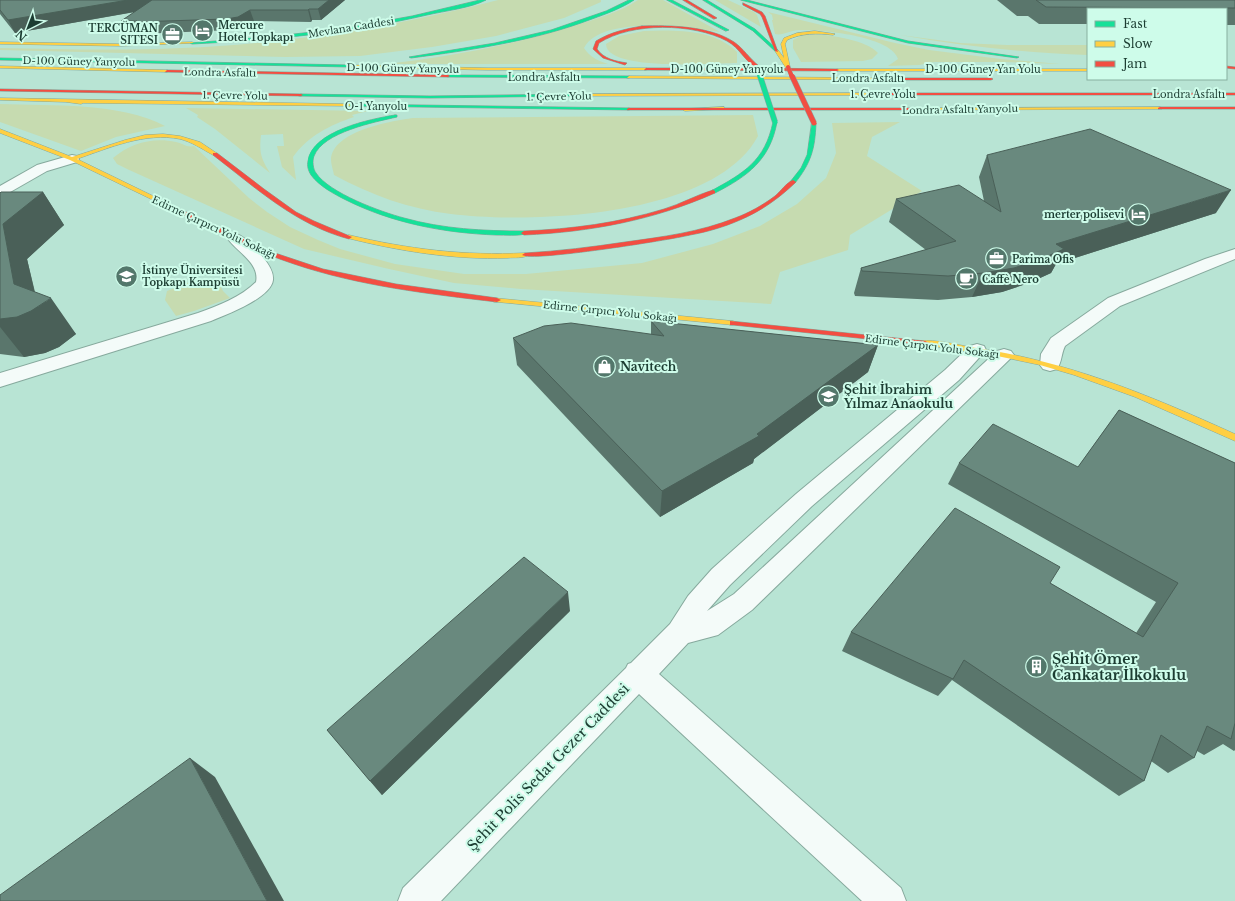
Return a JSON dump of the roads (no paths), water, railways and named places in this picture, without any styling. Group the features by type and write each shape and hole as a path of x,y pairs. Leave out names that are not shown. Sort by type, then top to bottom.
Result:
{"main road":[{"name":"Mevlana Caddesi","path":"0,43 97,46 212,44 370,26 484,0"},
{"path":"505,41 601,10 617,0"},
{"path":"150,62 352,62 424,55 544,33 603,14 632,0"},
{"path":"669,0 740,38"},
{"path":"563,109 424,113 383,118 354,126 326,140 316,149 310,159 310,169 318,181 334,191 357,203 387,215 426,224 476,232 507,233 563,231 634,219 678,206 707,195 729,184 761,160 776,132 775,122 754,55 740,38 720,22 685,0"},
{"path":"705,0 749,27 777,51"},
{"path":"72,159 138,138 154,135 180,135 193,139 204,145 285,208 308,222 352,238 398,248 452,255 537,256 687,235 720,225 762,206 778,196 799,176 812,151 815,133 814,123 788,67 777,51 761,13 735,0"},
{"path":"743,0 908,42 958,50 1029,58"},
{"path":"692,69 622,63 609,60 598,55 594,46 596,41 620,31 652,28 689,30 712,34 728,40 738,46 747,59 757,68"},
{"path":"788,67 783,44 785,39 791,36 812,32 845,36"},
{"name":"D-100 Güney Yanyolu","path":"0,60 380,68 807,69"},
{"path":"807,69 830,66 868,65 886,60"},
{"path":"1070,60 1087,62"},
{"name":"Londra Asfaltı","path":"0,67 413,76 1087,79"},
{"name":"D-100 Güney Yan Yolu","path":"807,69 1087,70"},
{"name":"1. Çevre Yolu","path":"0,90 263,96 451,98 643,94 1118,94"},
{"path":"685,110 740,107 1075,98 1118,94"},
{"name":"Londra Asfaltı","path":"1118,94 1235,94"},
{"path":"0,99 66,101 150,111"},
{"name":"O-1 Yanyolu","path":"66,101 685,110"},
{"name":"Londra Asfaltı Yanyolu","path":"685,110 1235,108"},
{"name":"Edirne Çırpıcı Yolu Sokağı","path":"0,131 30,145 52,151 72,159 236,239 287,260 354,279 401,288 456,295 877,338 977,350 1050,365 1102,380 1151,399 1235,438"},
{"path":"6,144 30,145"},
{"path":"237,159 256,185"}],"street":[{"path":"0,192 42,168 72,159"},
{"path":"0,380 131,341 228,308 247,297 262,286 266,281 261,264 236,239"},
{"path":"1050,365 1051,354 1058,342 1114,302 1211,262 1235,254"},
{"path":"680,633 697,604 721,577 804,500 952,375 977,350"},
{"path":"680,633 708,626 743,602 1004,355"},
{"name":"Şehit Polis Sedat Gezer Caddesi","path":"416,901 680,633"},
{"path":"638,674 888,901"}],"place":[{"name":"Mercure Hotel Topkapı","path":"202,31"},
{"name":"TERCÜMAN SITESI","path":"173,34"},
{"name":"merter polisevi","path":"1139,214"},
{"name":"Parima Ofis","path":"997,259"},
{"name":"İstinye Üniversitesi Topkapı Kampüsü","path":"126,276"},
{"name":"Caffè Nero","path":"966,279"},
{"name":"Navitech","path":"604,367"},
{"name":"Şehit İbrahim Yılmaz Anaokulu","path":"829,397"},
{"name":"Şehit Ömer Cankatar İlkokulu","path":"1036,667"}]}
